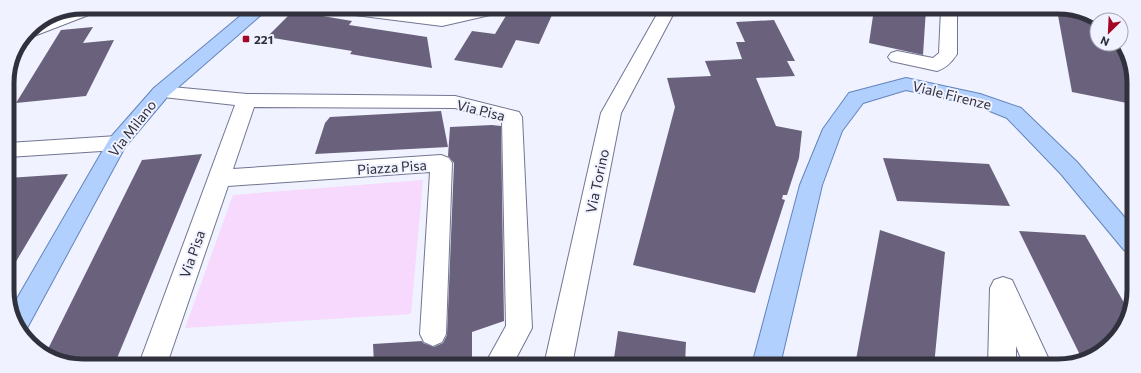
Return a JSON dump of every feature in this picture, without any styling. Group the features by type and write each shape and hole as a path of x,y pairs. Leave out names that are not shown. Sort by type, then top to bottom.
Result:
{"main road":[{"name":"Via Milano","path":"20,317 117,143 161,92 255,14"},
{"name":"Viale Firenze","path":"767,359 810,185 833,129 856,98 906,84 980,100 1014,113 1069,168 1127,237"}],"street":[{"path":"386,14 442,21 472,14"},
{"name":"Via Torino","path":"559,359 611,113 665,14"},
{"path":"897,57 937,65 948,54 949,14"},
{"path":"45,26 70,16"},
{"name":"Via Pisa","path":"161,92 247,100 455,102 512,116 519,328 502,359"},
{"name":"Via Pisa","path":"155,359 247,100"},
{"path":"14,150 117,143"},
{"name":"Piazza Pisa","path":"219,178 441,163 433,334"},
{"path":"1002,359 1003,288 1035,359"}],"shaded area":[{"path":"423,180 411,314 185,328 233,195"}],"building":[{"path":"290,14 311,14 352,21 349,25 427,37 432,68 350,54 352,51 267,37"},
{"path":"507,14 552,15 539,44 516,40 502,68 454,60 472,31 495,34"},
{"path":"873,14 926,14 923,55 869,43"},
{"path":"1058,14 1076,16 1089,22 1089,52 1120,52 1126,70 1127,103 1072,92"},
{"path":"774,20 795,61 787,61 795,76 756,78 776,126 802,131 799,158 787,195 783,195 782,199 785,200 755,293 633,265 675,107 667,78 711,76 705,61 742,59 736,42 745,42 736,22"},
{"path":"93,27 83,43 114,40 86,96 16,103 61,30"},
{"path":"441,111 448,147 315,154 325,123 330,117"},
{"path":"501,126 504,321 472,332 472,359 374,359 373,344 422,341 423,343 434,347 443,343 447,335 454,163 448,156 450,127"},
{"path":"202,154 117,359 83,359 65,357 48,350 48,350 142,160"},
{"path":"883,158 989,164 1010,206 897,201"},
{"path":"68,174 14,265 14,178"},
{"path":"880,230 945,252 935,359 856,359"},
{"path":"1019,231 1085,235 1125,305 1120,321 1107,339 1092,350 1080,355"},
{"path":"618,331 686,342 685,359 614,359"}],"place":[{"name":"221","path":"246,39"}]}
